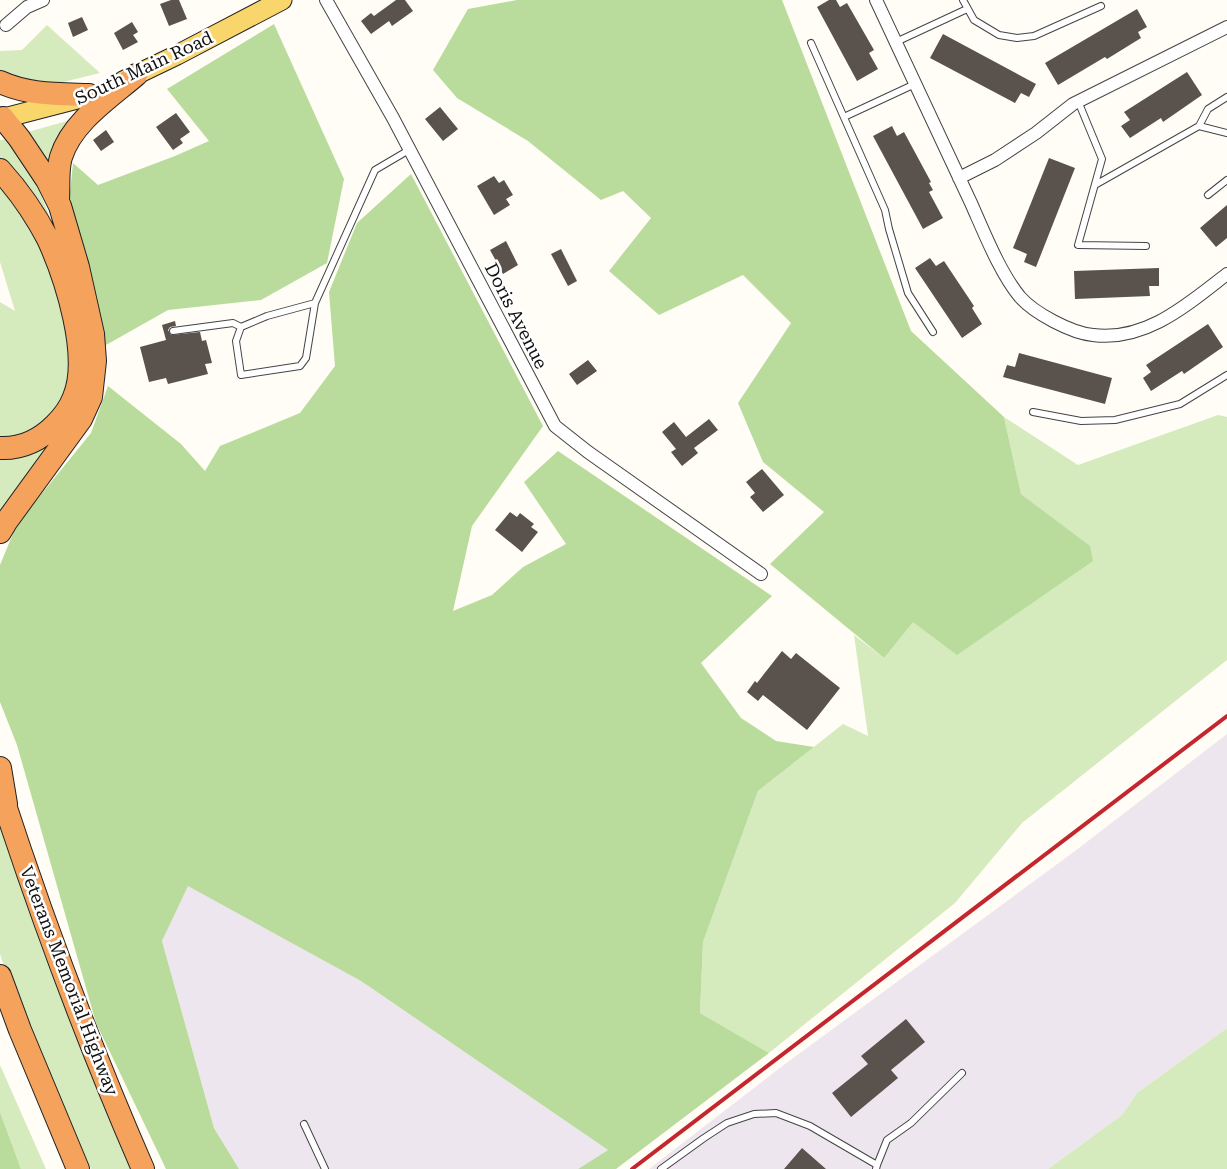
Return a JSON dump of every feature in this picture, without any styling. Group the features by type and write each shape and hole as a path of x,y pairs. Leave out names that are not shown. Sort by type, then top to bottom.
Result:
{"highway":[{"path":"58,202 58,174 66,144 84,121 136,75"},
{"path":"0,82 36,93 89,96"},
{"path":"0,532 81,419 91,397 95,362 93,334 78,267 58,202 47,180 19,138 2,119"},
{"path":"0,170 27,203 48,239 64,279 74,316 79,351 78,381 74,396 68,409 59,421 37,440 23,445 0,448"},
{"path":"0,768 7,812"},
{"name":"Veterans Memorial Highway","path":"0,790 38,904 71,993 104,1079 143,1169"},
{"path":"0,976 20,1030 78,1169"}],"main road":[{"name":"South Main Road","path":"2,119 89,96 177,55 282,0"}],"street":[{"path":"6,25 27,7 43,0"},
{"name":"Doris Avenue","path":"326,0 409,150 555,426 588,452 761,574"},
{"path":"876,0 958,178 1007,278 1021,298 1062,326 1092,336 1114,335 1143,329 1173,315 1227,274"},
{"path":"958,178 995,160 1078,101 1227,27"}],"lane":[{"path":"963,0 974,20 999,35 1017,38 1034,36 1101,6"},
{"path":"896,42 967,8"},
{"path":"811,44 885,210 888,229 908,293 933,332"},
{"path":"844,117 915,84"},
{"path":"1095,185 1199,126 1208,109 1227,97"},
{"path":"1078,101 1102,159 1078,245 1146,246"},
{"path":"1199,126 1227,133"},
{"path":"316,303 267,316 242,327 236,341 241,375 300,366 306,358 316,303 375,170 409,150"},
{"path":"1208,195 1227,180"},
{"path":"173,331 233,323 242,327"},
{"path":"1033,412 1081,421 1115,420 1180,404 1227,375"},
{"path":"661,1169 727,1123 754,1114 776,1113 810,1126 876,1167 887,1140 911,1123 962,1073"},
{"path":"304,1124 325,1169"}],"shaded area":[{"path":"1227,734 1227,1028 1137,1093 1122,1115 1048,1169 649,1169 781,1067 1075,851"},
{"path":"188,885 361,981 608,1150 578,1169 239,1169 214,1128 162,941"}],"green space":[{"path":"517,0 782,0 911,331 1004,417 1021,494 1090,546 1093,561 957,655 913,622 884,658 770,564 824,512 763,462 738,403 791,323 743,275 659,315 609,271 651,218 623,191 601,200 528,141 457,98 433,70 468,9"},
{"path":"274,24 344,179 327,263 261,300 168,310 106,345 68,212 73,163 98,185 209,141 167,89"},
{"path":"47,25 100,73 47,86 0,76 0,51 22,50"},
{"path":"74,119 49,165 21,134"},
{"path":"10,139 33,174 62,249 0,164 0,140"},
{"path":"411,174 543,426 472,526 453,611 492,595 523,567 566,544 524,482 558,451 772,596 701,663 741,718 776,741 814,747 758,791 703,942 700,1013 769,1053 616,1169 578,1169 608,1150 361,981 188,886 162,941 214,1128 239,1169 166,1169 96,1023 17,745 0,702 0,565 17,524 91,433 108,386 181,444 205,471 220,446 300,413 335,366 329,292 357,223"},
{"path":"0,186 14,198 48,260 67,319 71,368 58,411 27,436 0,440 0,302 15,311 0,262"},
{"path":"1218,415 1227,417 1227,660 1022,823 955,903 769,1053 700,1013 703,942 758,791 843,724 868,736 854,635 884,658 913,621 1089,546 1021,494 1004,417 1078,465"},
{"path":"57,435 0,509 0,457"},
{"path":"0,820 138,1169 91,1169 15,1000 0,954"},
{"path":"1227,1028 1227,1169 1048,1169 1122,1115 1137,1093"},
{"path":"0,1065 46,1169 21,1169 0,1112"},
{"path":"0,1112 21,1169 0,1169"}],"building":[{"path":"171,0 179,0 187,19 169,26 160,4"},
{"path":"396,0 405,0 413,11 392,26 389,21 371,34 361,21 371,13 374,16"},
{"path":"829,0 836,0 840,7 847,3 874,50 869,53 878,69 857,81 817,7"},
{"path":"1137,9 1147,27 1138,32 1141,38 1107,59 1105,57 1058,85 1045,63"},
{"path":"82,17 88,30 73,37 68,23"},
{"path":"132,22 138,32 133,35 138,42 123,50 114,33"},
{"path":"943,34 1036,84 1029,97 1021,93 1015,103 930,58"},
{"path":"1187,72 1202,95 1163,122 1161,118 1130,138 1121,126 1130,120 1124,112"},
{"path":"440,107 458,129 443,141 425,119"},
{"path":"176,113 190,132 180,139 183,143 173,150 156,127"},
{"path":"892,126 897,136 904,132 931,182 929,183 933,190 929,192 943,218 923,229 873,136"},
{"path":"106,130 114,142 101,151 93,140"},
{"path":"1049,158 1075,168 1036,267 1024,262 1027,254 1013,248"},
{"path":"494,176 499,183 504,180 513,195 506,199 510,205 494,215 477,186"},
{"path":"1227,205 1227,238 1216,247 1200,228"},
{"path":"506,241 518,265 503,274 490,250"},
{"path":"561,249 577,281 568,286 551,254"},
{"path":"930,258 936,266 944,261 974,306 972,308 982,324 962,338 915,268"},
{"path":"1159,268 1159,286 1149,286 1150,296 1075,299 1074,271"},
{"path":"175,321 176,326 170,327 168,330 171,335 200,332 202,341 206,340 212,363 205,364 208,374 168,384 166,378 149,382 140,347 166,340 162,325"},
{"path":"1208,324 1223,347 1184,374 1182,371 1151,391 1143,378 1151,372 1146,365"},
{"path":"1019,353 1112,378 1105,404 1003,377 1007,365 1015,367"},
{"path":"588,360 597,371 577,385 569,374"},
{"path":"709,419 718,430 694,448 698,453 682,466 671,452 676,449 662,432 674,422 686,437"},
{"path":"762,469 784,495 763,512 750,497 755,493 746,482"},
{"path":"510,512 517,517 520,513 534,524 531,527 538,532 522,552 495,530"},
{"path":"782,651 791,659 796,653 840,688 807,730 763,695 758,701 747,692 755,681 757,683"},
{"path":"906,1019 925,1042 891,1070 898,1078 851,1117 832,1093 868,1064 861,1056"},
{"path":"802,1148 826,1169 784,1169"}],"railway":[{"path":"632,1169 1227,716"}]}
